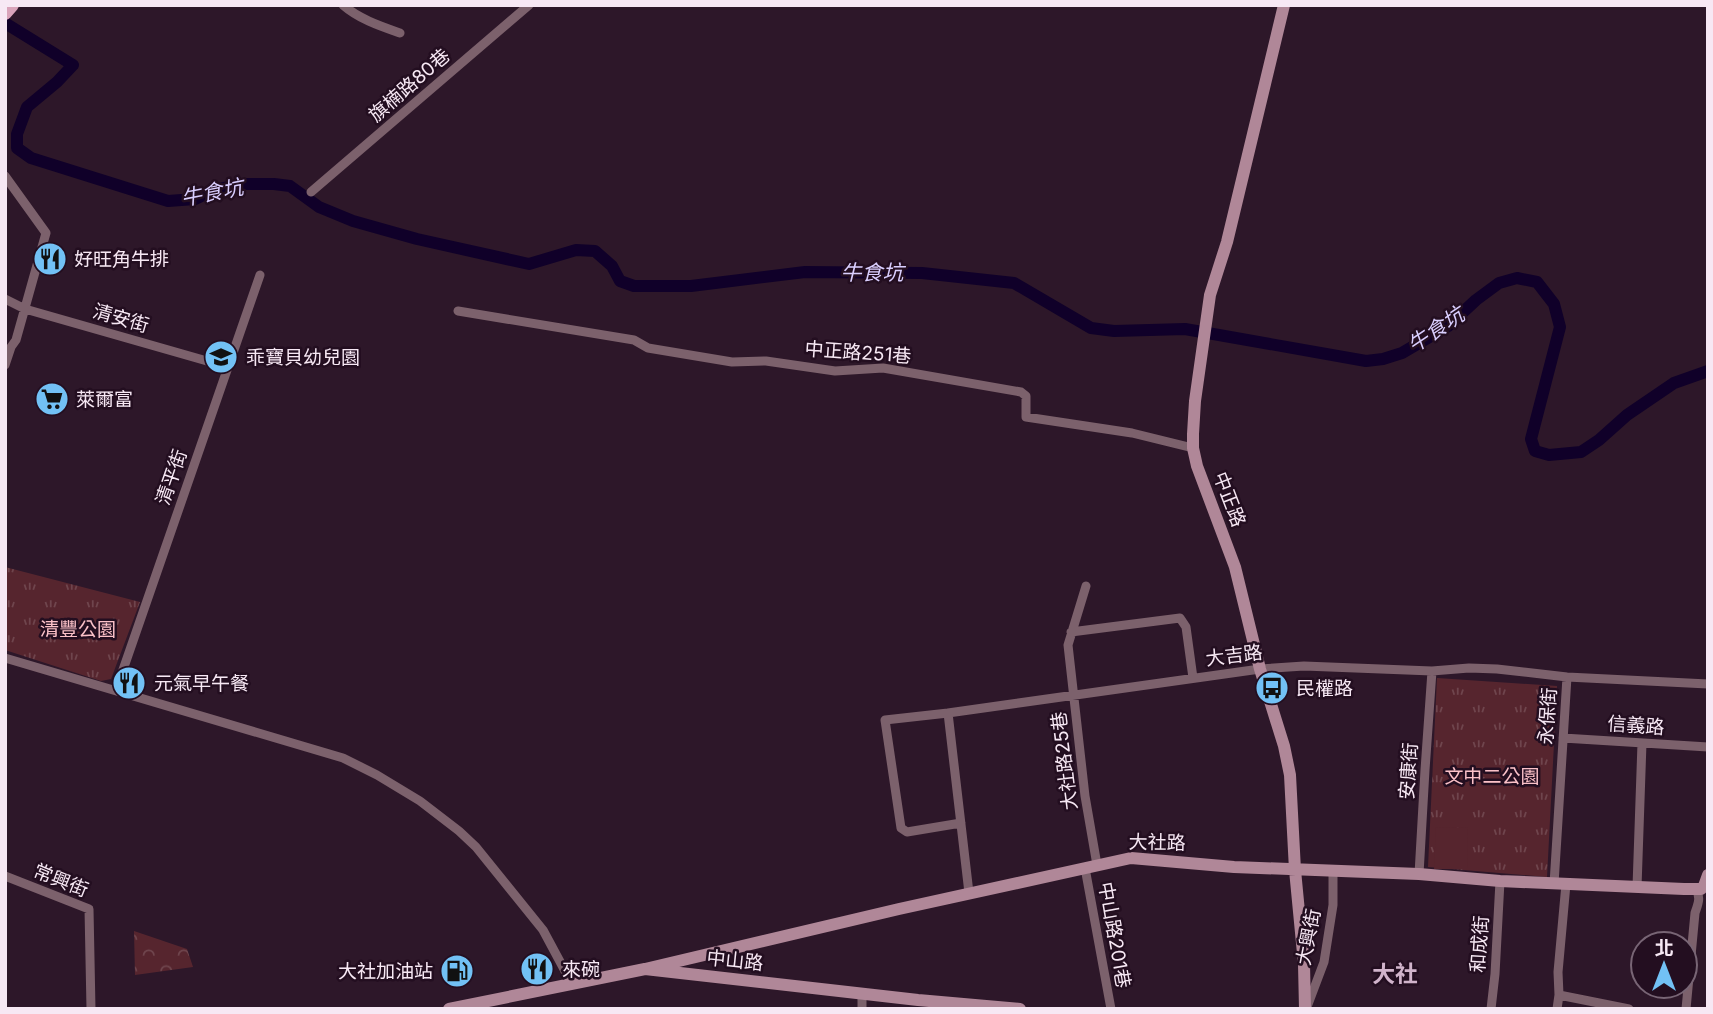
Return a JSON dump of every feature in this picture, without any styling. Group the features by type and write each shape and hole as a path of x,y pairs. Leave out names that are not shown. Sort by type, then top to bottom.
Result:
{"main road":[{"path":"5,13 12,5"}],"street":[{"path":"343,5 350,12 400,33"},
{"name":"旗楠路80巷","path":"312,192 528,5"},
{"name":"中正路","path":"1284,5 1227,242 1210,295 1195,401 1193,447 1197,466 1235,567 1290,775 1306,1009"},
{"path":"5,176 46,233 16,340 5,365"},
{"name":"清平街","path":"116,690 260,275"},
{"name":"清安街","path":"5,299 25,309 228,367"},
{"name":"中正路251巷","path":"458,311 634,341 648,348 732,362 765,361 835,371 883,368 1021,392 1026,396 1026,417 1132,433 1193,447"},
{"name":"大社路25巷","path":"1086,586 1068,645 1091,866"},
{"path":"1071,632 1180,618 1186,626 1193,678"},
{"path":"5,658 343,758 377,775 420,801 459,831 492,866 543,930 572,984"},
{"name":"大吉路","path":"961,823 907,832 901,828 886,720 1260,669 1304,666 1432,671 1497,669 1567,677 1708,684"},
{"name":"安康街","path":"1419,874 1432,671"},
{"name":"永保街","path":"1557,1009 1563,738 1567,677"},
{"path":"947,713 969,893"},
{"name":"信義路","path":"1563,738 1708,747"},
{"path":"1637,887 1642,743"},
{"name":"大社路","path":"645,969 1131,858 1234,867 1419,874 1500,881 1702,891"},
{"name":"中山路201巷","path":"1091,866 1097,936 1111,1009"},
{"name":"大興街","path":"1306,1009 1324,962 1333,905 1333,870"},
{"path":"1686,1009 1695,913 1708,875"},
{"name":"常興街","path":"5,876 89,909 91,1009"},
{"name":"和成街","path":"1491,1009 1500,881"},
{"name":"中山路","path":"449,1009 645,969 862,993 916,1004 1020,1009"},
{"path":"862,993 862,1009"},
{"path":"1559,995 1629,1009"}],"green space":[{"name":"清豐公園","path":"5,567 140,602 111,679 101,681 5,650"},
{"name":"文中二公園","path":"1437,678 1557,686 1547,877 1428,867"},
{"path":"1436,827 1468,828 1467,869 1434,869"},
{"path":"134,931 187,949 193,967 135,975"}],"waterway":[{"name":"牛食坑","path":"5,23 73,65 27,107 17,134 17,148 31,158 168,201 195,199 214,190 245,184 290,186 319,207 353,221 417,239 529,264 576,250 595,251 612,266 620,281 634,286 691,286 805,272 922,273 1014,283 1091,328 1114,331 1185,329 1366,361 1402,353 1448,326 1499,283 1517,278 1537,282 1554,304 1560,327 1531,439 1535,451 1549,455 1581,452 1627,415 1674,383 1708,371"}],"place":[{"name":"好旺角牛排","path":"50,259"},
{"name":"乖寶貝幼兒園","path":"221,357"},
{"name":"萊爾富","path":"52,399"},
{"name":"元氣早午餐","path":"129,683"},
{"name":"民權路","path":"1272,688"},
{"name":"來碗","path":"537,969"},
{"name":"大社加油站","path":"457,971"}],"district":[{"name":"大社","path":"1395,974"}]}
